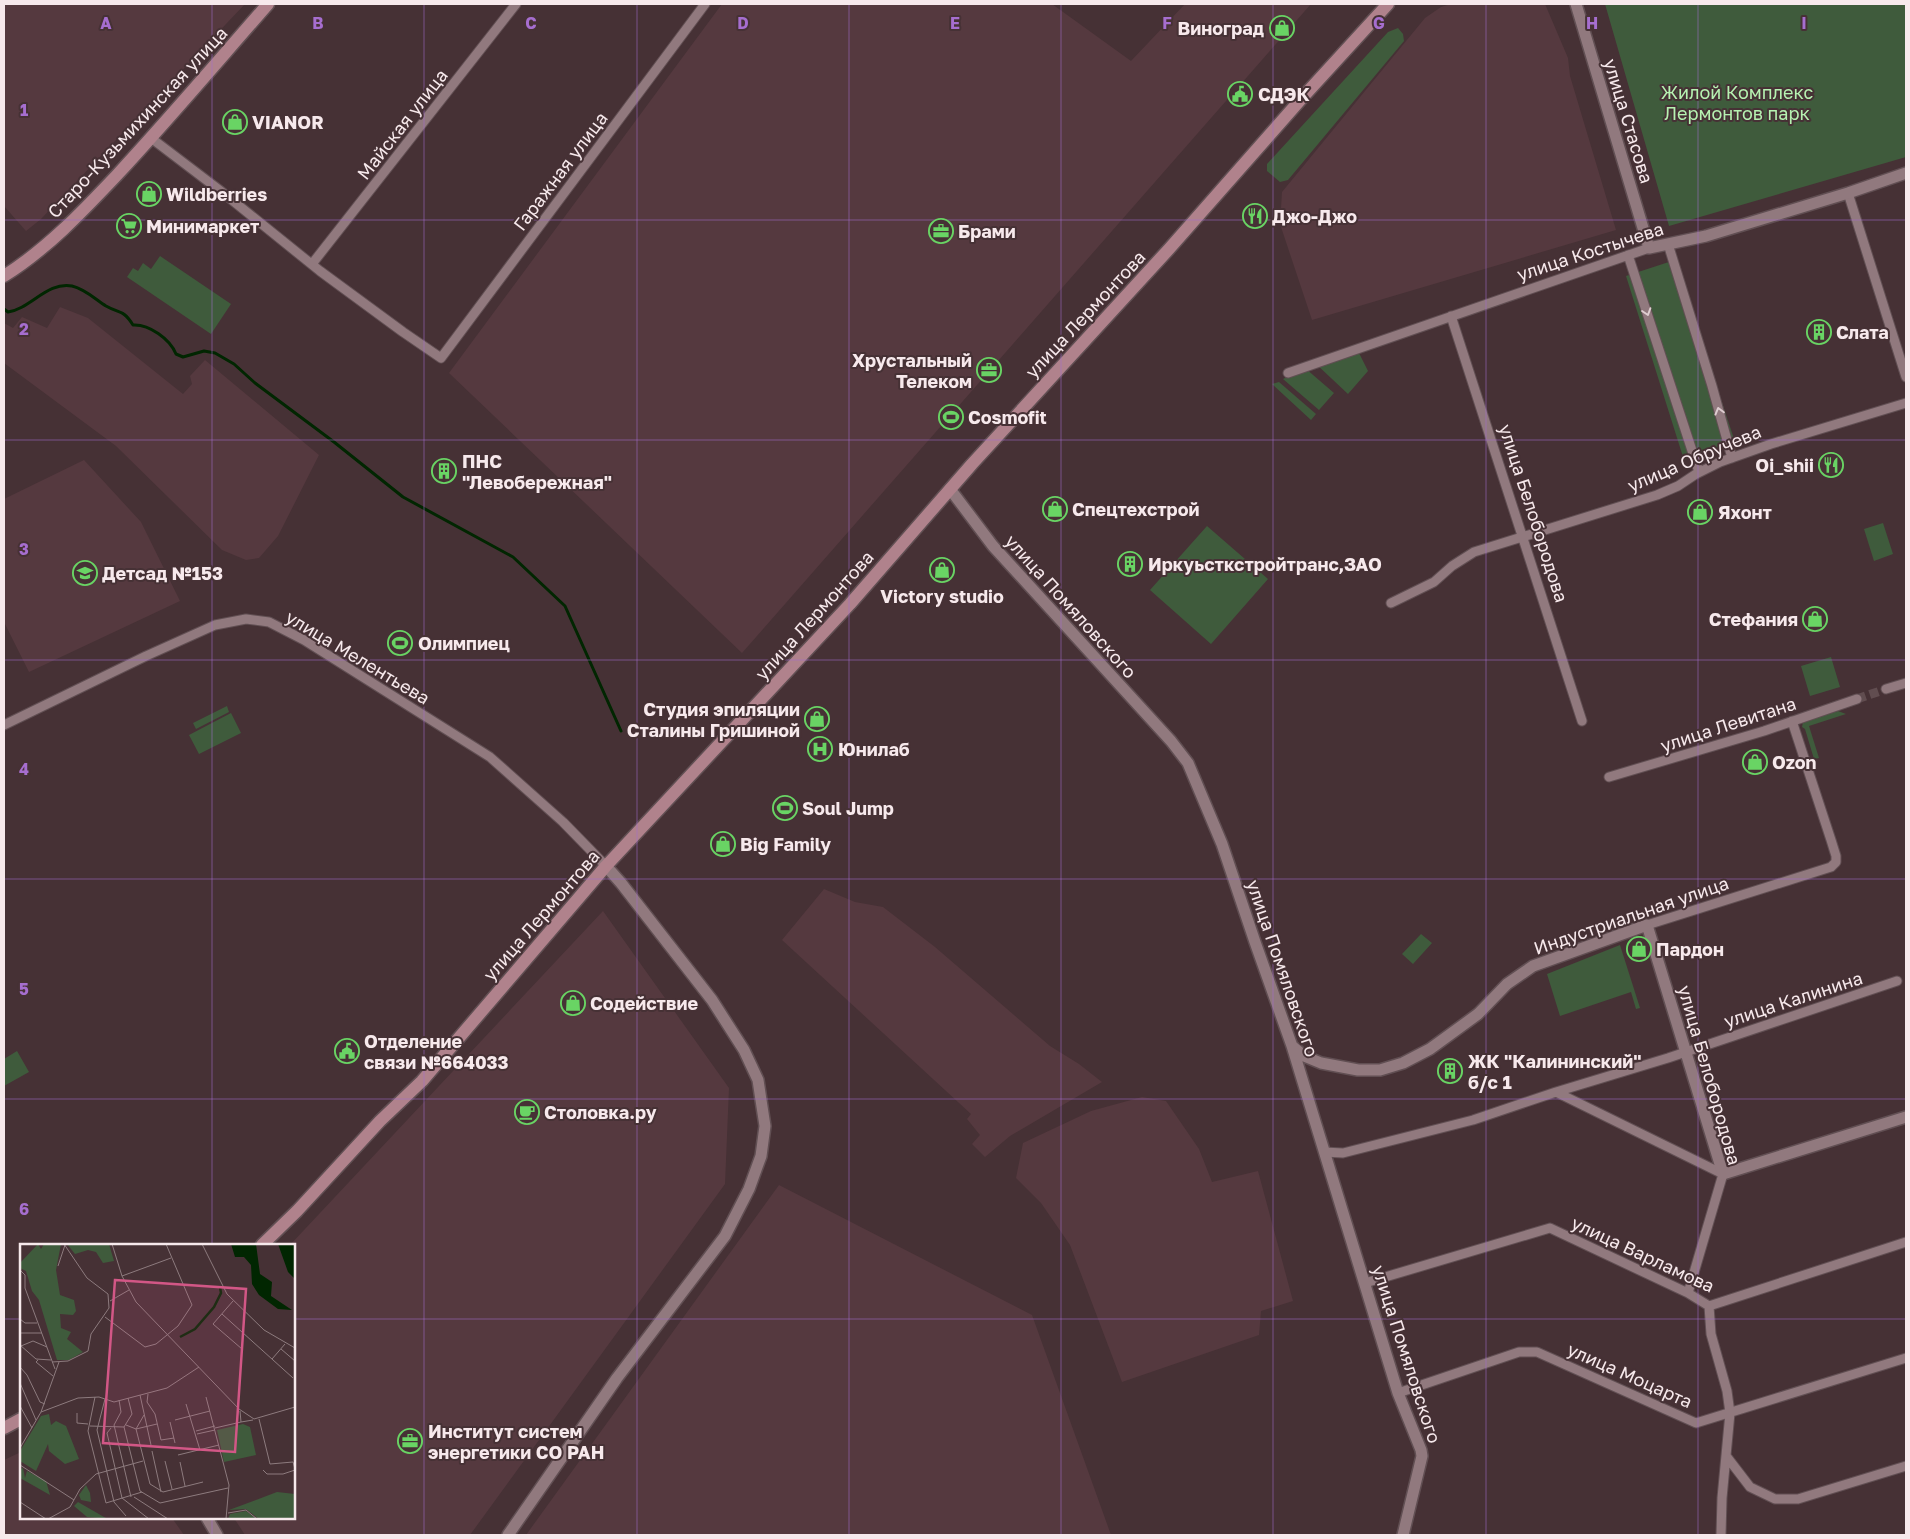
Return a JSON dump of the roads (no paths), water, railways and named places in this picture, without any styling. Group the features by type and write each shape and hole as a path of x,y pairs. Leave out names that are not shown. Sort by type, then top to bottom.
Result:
{"main road":[{"name":"Старо-Кузьмихинская улица","path":"4,276 28,260 75,218 151,138 268,4"},
{"name":"улица Лермонтова","path":"263,1244 297,1211 380,1121 422,1080 606,866 850,604 950,489 1169,249 1388,4"},
{"path":"4,1428 20,1420"}],"street":[{"name":"Майская улица","path":"312,264 516,4"},
{"name":"Гаражная улица","path":"312,264 441,358 705,4"},
{"name":"улица Стасова","path":"1576,4 1649,248"},
{"path":"151,138 312,264"},
{"name":"улица Костычева","path":"1288,373 1649,248 1706,236 1848,193 1906,173"},
{"path":"1848,193 1906,376"},
{"path":"1668,244 1732,458"},
{"path":"1628,255 1700,472"},
{"name":"улица Белобородова","path":"1451,316 1582,722"},
{"name":"улица Обручева","path":"1391,603 1434,582 1452,566 1474,552 1664,492 1678,486 1710,465 1771,444 1906,403"},
{"name":"улица Помяловского","path":"950,489 993,546 1171,741 1188,763 1222,844 1254,942 1292,1046 1398,1393 1421,1450 1422,1456 1403,1535"},
{"name":"улица Мелентьева","path":"4,725 146,656 215,625 236,619 269,622 300,638 490,757 564,822 606,866"},
{"path":"1886,689 1906,683"},
{"name":"улица Левитана","path":"1609,777 1792,721 1857,698"},
{"name":"Индустриальная улица","path":"1292,1046 1304,1056 1320,1063 1358,1070 1380,1070 1403,1063 1430,1049 1471,1019 1508,984 1533,966 1648,925 1831,867 1836,862 1836,856 1792,721"},
{"path":"508,1535 617,1378 725,1236 749,1189 761,1156 764,1126 758,1080 744,1050 712,1000 621,882 606,866"},
{"name":"улица Белобородова","path":"1648,925 1723,1174 1688,1293"},
{"name":"улица Калинина","path":"1324,1152 1343,1153 1371,1147 1473,1120 1897,982"},
{"path":"1556,1092 1723,1174 1906,1117"},
{"name":"улица Варламова","path":"1365,1282 1550,1228 1688,1293 1709,1306 1906,1242"},
{"path":"1709,1306 1711,1334 1727,1391 1730,1413 1722,1498 1721,1535"},
{"name":"улица Моцарта","path":"1398,1393 1519,1352 1537,1352 1696,1423 1906,1358"},
{"path":"1727,1457 1750,1488 1774,1499 1798,1499 1906,1466"},
{"path":"208,1519 217,1535"}],"waterway":[{"path":"4,309 8,312 16,310 47,291 63,286 72,286 81,289 106,306 124,314 133,325 146,327 158,333 169,343 176,354 183,357 204,351 215,353 234,364 255,383 403,497 513,557 565,606 621,731"}],"tunnel":[{"path":"1857,699 1886,689"}],"place":[{"name":"Виноград","path":"1282,28"},
{"name":"СДЭК","path":"1240,94"},
{"name":"VIANOR","path":"235,122"},
{"name":"Wildberries","path":"149,194"},
{"name":"Джо-Джо","path":"1255,216"},
{"name":"Минимаркет","path":"129,226"},
{"name":"Брами","path":"941,231"},
{"name":"Слата","path":"1819,332"},
{"name":"Хрустальный Телеком","path":"989,370"},
{"name":"Cosmofit","path":"951,417"},
{"name":"Oi_shii","path":"1831,465"},
{"name":"ПНС \"Левобережная\"","path":"444,471"},
{"name":"Спецтехстрой","path":"1055,509"},
{"name":"Яхонт","path":"1700,512"},
{"name":"Иркуьсткстройтранс,ЗАО","path":"1130,564"},
{"name":"Victory studio","path":"942,570"},
{"name":"Детсад №153","path":"85,573"},
{"name":"Стефания","path":"1815,619"},
{"name":"Олимпиец","path":"400,643"},
{"name":"Студия эпиляции Сталины Гришиной","path":"817,719"},
{"name":"Юнилаб","path":"820,749"},
{"name":"Ozon","path":"1755,762"},
{"name":"Soul Jump","path":"785,808"},
{"name":"Big Family","path":"723,844"},
{"name":"Пардон","path":"1639,949"},
{"name":"Содействие","path":"573,1003"},
{"name":"Отделение связи №664033","path":"347,1051"},
{"name":"ЖК \"Калининский\" б/с 1","path":"1450,1071"},
{"name":"Столовка.ру","path":"527,1112"},
{"name":"Институт систем энергетики СО РАН","path":"410,1441"}],"park label":[{"name":"Жилой Комплекс Лермонтов парк","path":"1737,102"}]}
